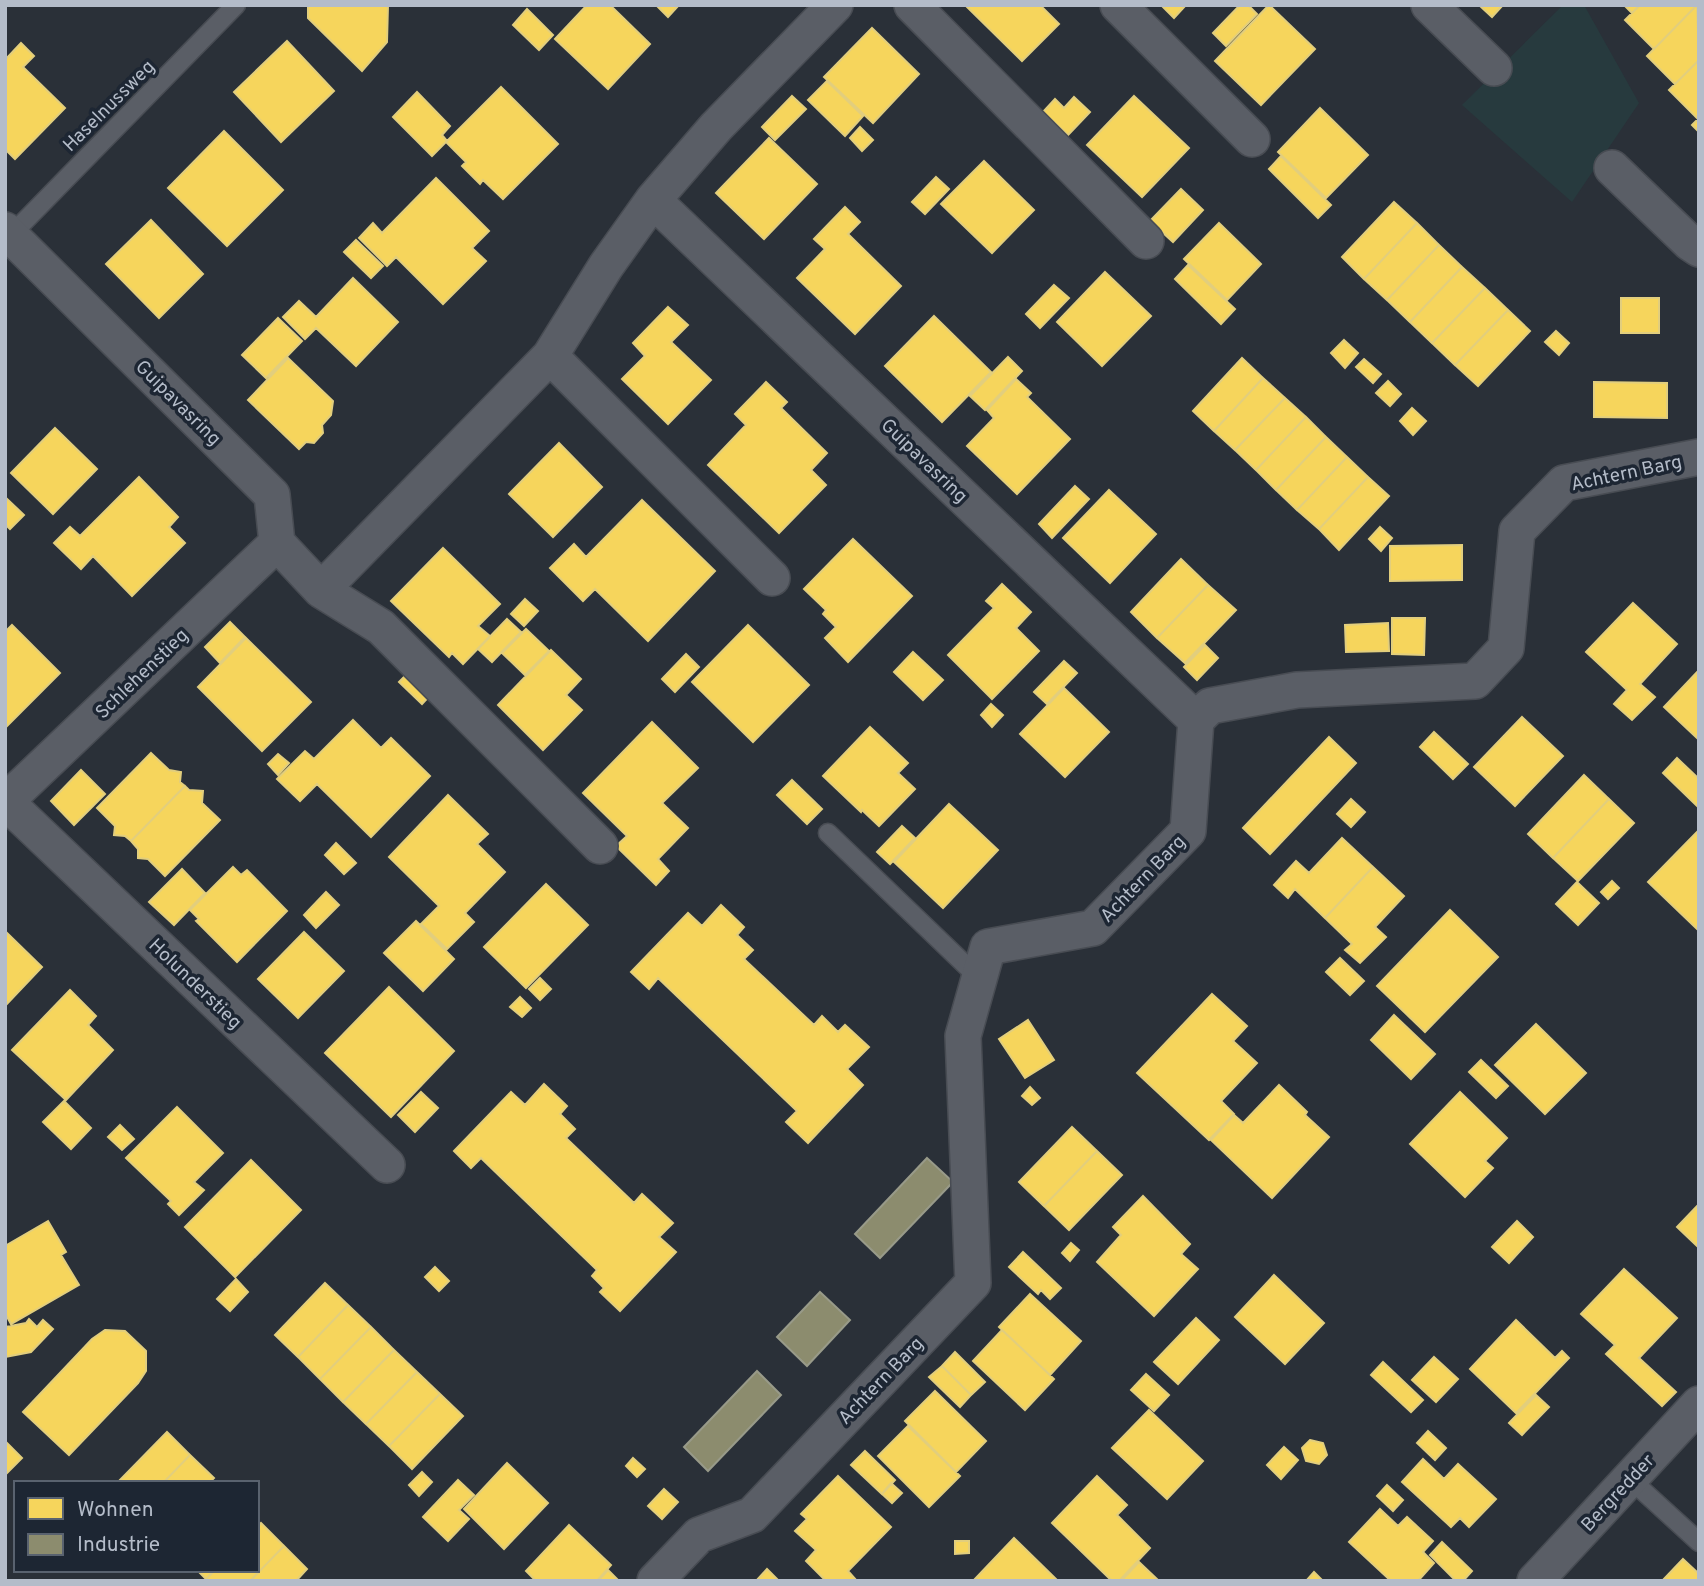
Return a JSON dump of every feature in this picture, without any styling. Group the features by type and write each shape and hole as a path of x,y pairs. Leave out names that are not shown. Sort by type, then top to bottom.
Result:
{"street":[{"path":"321,590 551,356 606,266 653,200 716,127 835,5"},
{"path":"912,5 1146,241"},
{"path":"1118,5 1252,139"},
{"path":"1429,5 1494,68"},
{"path":"1612,168 1699,249"},
{"name":"Guipavasring","path":"653,200 1196,720"},
{"name":"Guipavasring","path":"8,232 272,495 277,544"},
{"path":"551,356 772,578"},
{"name":"Achtern Barg","path":"655,1581 699,1535 751,1515 973,1283 963,1036 988,947 1093,928 1188,831 1196,720 1210,706 1297,690 1475,681 1506,648 1517,531 1564,483 1699,457"},
{"path":"277,544 321,590 381,627 600,846"},
{"name":"Schlehenstieg","path":"5,802 277,544"},
{"name":"Holunderstieg","path":"5,802 387,1166"},
{"name":"Bergredder","path":"1535,1581 1699,1404"}],"lane":[{"name":"Haselnussweg","path":"8,232 236,5"},
{"path":"828,833 980,979"},
{"path":"1630,1479 1699,1542"}],"green space":[{"path":"1563,5 1584,5 1639,103 1572,202 1462,105"}],"building: Wohnen":[{"path":"308,5 388,5 387,42 362,71 308,18"},
{"path":"587,5 610,5 650,44 608,89 555,39"},
{"path":"656,5 679,5 668,17"},
{"path":"965,5 1040,5 1059,24 1022,61"},
{"path":"1161,5 1186,5 1174,18"},
{"path":"1240,5 1248,5 1257,14 1226,46 1213,33"},
{"path":"1269,5 1315,49 1261,105 1215,61"},
{"path":"1479,5 1503,5 1492,17"},
{"path":"1624,5 1640,5 1632,13"},
{"path":"1640,5 1697,5 1654,49 1625,20"},
{"path":"1697,5 1699,60 1675,84 1647,56"},
{"path":"527,9 553,35 539,50 513,25"},
{"path":"872,28 919,74 873,123 824,77"},
{"path":"287,41 334,91 281,142 234,92"},
{"path":"21,43 34,56 23,67 65,108 15,159 5,149 5,60"},
{"path":"1699,60 1699,118 1698,119 1669,90"},
{"path":"827,81 863,116 845,136 808,100"},
{"path":"501,87 558,144 503,199 483,180 480,184 462,166 466,162 446,142"},
{"path":"417,92 450,126 442,135 447,141 432,156 393,117"},
{"path":"792,96 806,109 775,140 762,127"},
{"path":"1134,96 1189,148 1142,197 1087,145"},
{"path":"1074,97 1090,112 1068,135 1043,112 1055,99 1064,108"},
{"path":"1320,108 1368,155 1326,198 1278,152"},
{"path":"1699,118 1699,132 1692,125"},
{"path":"860,127 873,140 862,151 850,138"},
{"path":"224,131 283,190 227,246 168,188"},
{"path":"769,138 817,184 764,239 716,193"},
{"path":"1281,156 1331,205 1318,218 1269,169"},
{"path":"984,161 1034,210 992,253 941,204"},
{"path":"936,177 949,189 925,214 912,202"},
{"path":"436,178 489,231 472,248 486,261 443,304 396,257 387,266 359,238 373,223 382,233"},
{"path":"1181,189 1203,210 1173,242 1150,221"},
{"path":"1394,202 1417,223 1364,279 1342,257"},
{"path":"845,207 860,222 848,234 901,286 855,334 797,278 825,249 814,239"},
{"path":"151,220 203,274 159,318 106,264"},
{"path":"1219,223 1261,264 1227,300 1184,259"},
{"path":"1417,223 1439,245 1387,300 1364,279"},
{"path":"356,240 383,266 371,278 344,252"},
{"path":"1439,245 1462,267 1410,322 1387,300"},
{"path":"1188,265 1235,309 1221,324 1175,279"},
{"path":"1462,267 1485,288 1432,343 1410,322"},
{"path":"1105,272 1151,316 1102,366 1057,322"},
{"path":"353,278 398,322 356,366 316,328 305,339 283,317 299,301 316,317"},
{"path":"1054,285 1069,298 1040,328 1026,314"},
{"path":"1485,288 1508,310 1455,365 1432,343"},
{"path":"1621,298 1659,298 1659,333 1621,333"},
{"path":"668,307 688,325 671,342 711,380 668,424 622,379 645,356 633,343"},
{"path":"1508,310 1530,331 1478,386 1455,365"},
{"path":"934,316 991,372 942,422 885,366"},
{"path":"278,318 302,341 266,378 242,355"},
{"path":"1556,331 1569,343 1559,355 1545,342"},
{"path":"1344,340 1358,353 1345,368 1331,353"},
{"path":"1008,357 1022,371 985,410 970,396"},
{"path":"288,358 333,401 331,415 322,425 323,433 314,443 306,442 299,449 248,400"},
{"path":"1242,358 1263,378 1214,431 1193,411"},
{"path":"1364,359 1381,374 1373,383 1356,367"},
{"path":"1263,378 1285,398 1235,450 1214,431"},
{"path":"1016,379 1031,393 1027,397 1070,439 1017,494 967,446 994,418 987,410"},
{"path":"1388,381 1401,394 1390,406 1376,393"},
{"path":"766,382 787,402 781,408 827,453 811,470 826,485 779,533 708,465 746,425 735,414"},
{"path":"1594,382 1667,383 1667,418 1594,417"},
{"path":"1285,398 1306,417 1256,470 1235,450"},
{"path":"1412,408 1426,421 1413,435 1400,421"},
{"path":"1306,417 1326,437 1276,490 1256,470"},
{"path":"55,428 97,469 53,514 11,473"},
{"path":"1326,437 1347,457 1297,510 1276,490"},
{"path":"559,443 602,487 553,537 509,494"},
{"path":"1347,457 1368,477 1319,529 1297,510"},
{"path":"139,477 178,517 169,527 185,543 132,596 93,556 81,569 54,543 70,527 80,536"},
{"path":"1368,477 1389,496 1339,550 1319,529"},
{"path":"1075,486 1089,499 1052,538 1039,524"},
{"path":"1109,490 1156,534 1110,583 1063,538"},
{"path":"5,497 24,515 10,529 5,524"},
{"path":"642,500 715,571 648,641 595,589 583,601 550,568 574,544 586,557"},
{"path":"1380,527 1392,538 1381,551 1369,539"},
{"path":"853,539 912,596 848,662 825,638 836,627 823,614 826,610 804,589"},
{"path":"1462,545 1462,580 1390,581 1390,546"},
{"path":"443,548 500,604 478,626 490,636 463,664 452,653 449,657 391,601"},
{"path":"1181,559 1208,585 1157,638 1131,612"},
{"path":"1002,584 1031,612 1016,628 1039,651 992,699 948,655 994,608 986,601"},
{"path":"1208,585 1236,610 1185,663 1157,638"},
{"path":"525,599 538,611 524,626 511,614"},
{"path":"1633,603 1677,644 1640,684 1655,697 1632,720 1614,704 1627,690 1586,652"},
{"path":"1392,618 1425,618 1424,655 1392,654"},
{"path":"507,619 521,632 492,662 478,649"},
{"path":"230,622 245,637 220,663 205,647"},
{"path":"1388,623 1389,651 1346,652 1345,625"},
{"path":"12,625 60,673 5,728 5,632"},
{"path":"748,625 809,685 753,742 692,682"},
{"path":"526,629 549,651 525,675 502,653"},
{"path":"246,638 311,702 262,751 198,687"},
{"path":"1205,645 1218,658 1197,680 1184,667"},
{"path":"551,650 581,679 566,695 582,710 543,750 498,705"},
{"path":"913,652 943,680 923,700 894,672"},
{"path":"686,654 699,667 675,692 662,679"},
{"path":"1064,661 1077,673 1047,704 1034,692"},
{"path":"411,670 434,691 422,704 399,682"},
{"path":"1699,670 1699,740 1664,707"},
{"path":"1064,688 1109,732 1065,777 1020,734"},
{"path":"991,704 1003,715 992,727 981,715"},
{"path":"1522,717 1563,756 1515,806 1474,767"},
{"path":"353,720 381,748 391,738 430,776 371,837 317,784 300,801 277,779 305,751 314,759"},
{"path":"652,722 698,768 662,803 688,828 658,859 669,871 656,885 616,846 627,836 583,793"},
{"path":"870,727 908,763 898,773 915,789 879,826 823,776"},
{"path":"1434,732 1468,764 1453,779 1420,747"},
{"path":"1329,737 1356,763 1270,854 1243,828"},
{"path":"151,753 169,770 181,772 180,782 185,786 131,841 125,836 114,835 115,826 97,808"},
{"path":"278,754 289,763 278,775 268,764"},
{"path":"1677,758 1699,779 1699,808 1663,773"},
{"path":"81,770 105,794 74,825 51,801"},
{"path":"1584,775 1609,799 1553,858 1528,834"},
{"path":"792,780 822,809 807,824 777,795"},
{"path":"185,786 189,790 203,791 202,803 220,820 165,876 148,859 138,858 138,849 131,841"},
{"path":"448,795 488,834 477,844 505,872 465,913 474,922 447,949 421,924 439,906 389,857"},
{"path":"1351,799 1365,812 1351,827 1337,814"},
{"path":"1609,799 1634,823 1578,881 1553,858"},
{"path":"949,804 998,850 943,908 894,862"},
{"path":"902,826 915,838 890,864 877,852"},
{"path":"1699,832 1699,931 1648,882"},
{"path":"1342,838 1373,867 1325,918 1295,889 1288,898 1274,885 1296,861 1309,873"},
{"path":"336,843 356,863 344,874 325,855"},
{"path":"233,867 241,875 247,870 287,911 237,962 196,921 199,919 190,910"},
{"path":"1373,867 1404,896 1375,927 1386,937 1360,963 1345,950 1352,944 1325,918"},
{"path":"182,869 205,893 174,925 149,902"},
{"path":"1612,881 1619,888 1608,899 1601,892"},
{"path":"1577,882 1599,903 1578,925 1556,904"},
{"path":"546,884 588,925 526,988 484,947"},
{"path":"326,892 339,905 316,928 304,915"},
{"path":"721,905 744,927 737,935 753,950 744,959 814,1025 822,1016 838,1032 845,1025 869,1047 847,1069 863,1085 808,1143 786,1122 797,1111 658,978 649,989 631,972 688,913 702,926"},
{"path":"1450,910 1498,957 1425,1032 1377,986"},
{"path":"416,921 454,959 423,991 384,953"},
{"path":"5,931 42,967 5,1006"},
{"path":"304,932 344,971 298,1018 258,979"},
{"path":"1340,958 1364,981 1350,995 1326,972"},
{"path":"540,978 551,989 540,1000 529,989"},
{"path":"389,987 454,1051 391,1117 325,1053"},
{"path":"70,990 96,1016 88,1025 113,1050 66,1100 12,1050"},
{"path":"1212,994 1247,1026 1233,1041 1257,1063 1221,1101 1234,1114 1209,1140 1137,1073"},
{"path":"520,997 531,1008 522,1017 510,1007"},
{"path":"1394,1015 1435,1054 1411,1079 1371,1040"},
{"path":"1028,1020 1054,1060 1025,1078 999,1039"},
{"path":"1536,1024 1586,1073 1545,1114 1495,1065"},
{"path":"1481,1060 1508,1086 1496,1098 1469,1072"},
{"path":"544,1084 567,1106 560,1114 575,1129 566,1138 634,1203 642,1194 673,1223 659,1237 676,1252 620,1311 600,1292 604,1288 592,1276 597,1270 481,1158 471,1168 454,1151 511,1092 525,1105"},
{"path":"1279,1085 1329,1137 1272,1198 1211,1140 1234,1115 1243,1123"},
{"path":"1030,1087 1040,1098 1032,1105 1022,1096"},
{"path":"421,1092 438,1108 415,1132 398,1115"},
{"path":"1460,1092 1507,1138 1485,1161 1493,1168 1465,1197 1410,1144"},
{"path":"64,1101 91,1128 71,1149 43,1122"},
{"path":"177,1107 223,1153 194,1182 204,1190 179,1215 168,1204 171,1201 126,1158"},
{"path":"120,1125 134,1139 122,1150 108,1137"},
{"path":"1072,1127 1097,1151 1044,1206 1019,1182"},
{"path":"1097,1151 1122,1175 1069,1230 1044,1206"},
{"path":"251,1160 301,1210 235,1277 185,1227"},
{"path":"1143,1196 1190,1244 1181,1254 1198,1269 1154,1316 1097,1262 1121,1235 1113,1227"},
{"path":"1699,1204 1699,1248 1677,1227"},
{"path":"48,1221 66,1252 61,1255 79,1285 11,1324 5,1313 5,1246"},
{"path":"1517,1221 1533,1237 1509,1263 1492,1247"},
{"path":"1071,1243 1079,1250 1070,1261 1062,1253"},
{"path":"1023,1252 1061,1288 1050,1299 1041,1290 1038,1294 1009,1267"},
{"path":"435,1267 449,1281 439,1291 425,1277"},
{"path":"1624,1269 1677,1318 1639,1358 1676,1392 1662,1406 1606,1354 1615,1345 1581,1314"},
{"path":"1274,1275 1324,1323 1285,1364 1235,1317"},
{"path":"236,1279 248,1292 230,1311 217,1299"},
{"path":"325,1283 348,1305 298,1357 275,1335"},
{"path":"1030,1294 1081,1341 1050,1375 999,1327"},
{"path":"348,1305 371,1327 320,1379 298,1357"},
{"path":"1196,1318 1219,1340 1178,1384 1154,1362"},
{"path":"29,1319 37,1327 43,1320 53,1329 31,1352 5,1357 5,1327 26,1323"},
{"path":"1516,1320 1555,1358 1562,1351 1569,1358 1516,1413 1470,1369"},
{"path":"371,1327 394,1350 343,1402 320,1379"},
{"path":"105,1330 125,1331 146,1351 146,1371 138,1383 69,1455 23,1412 92,1339"},
{"path":"1002,1330 1054,1379 1025,1410 973,1361"},
{"path":"394,1350 417,1372 366,1424 343,1402"},
{"path":"955,1352 985,1382 971,1395 942,1366"},
{"path":"1434,1357 1458,1379 1436,1402 1412,1380"},
{"path":"1383,1362 1423,1400 1411,1412 1371,1375"},
{"path":"942,1366 971,1395 960,1407 929,1377"},
{"path":"417,1372 440,1394 389,1446 366,1424"},
{"path":"1146,1374 1169,1395 1154,1411 1131,1390"},
{"path":"935,1391 986,1441 956,1472 905,1421"},
{"path":"440,1394 463,1416 412,1469 389,1446"},
{"path":"1536,1395 1549,1407 1522,1435 1509,1423"},
{"path":"1149,1410 1203,1461 1167,1499 1112,1448"},
{"path":"908,1426 960,1476 929,1507 878,1456"},
{"path":"1428,1431 1446,1448 1435,1460 1417,1443"},
{"path":"167,1432 190,1455 165,1481 119,1481"},
{"path":"1310,1440 1323,1443 1327,1455 1319,1464 1306,1461 1302,1448"},
{"path":"5,1441 22,1458 5,1475"},
{"path":"1284,1447 1298,1460 1281,1479 1267,1465"},
{"path":"865,1451 895,1480 882,1494 851,1465"},
{"path":"190,1455 214,1478 211,1481 165,1481"},
{"path":"633,1458 645,1469 637,1477 626,1466"},
{"path":"1423,1459 1444,1479 1458,1464 1496,1499 1469,1527 1460,1518 1451,1527 1402,1482"},
{"path":"507,1463 548,1503 504,1549 464,1509"},
{"path":"422,1472 432,1482 419,1496 409,1485"},
{"path":"838,1476 891,1527 848,1571 857,1581 826,1581 806,1561 816,1550 795,1531 807,1519 801,1514"},
{"path":"1097,1476 1127,1505 1117,1515 1150,1548 1119,1581 1112,1581 1052,1523"},
{"path":"458,1480 474,1495 459,1510 469,1519 448,1541 423,1517"},
{"path":"891,1483 902,1493 892,1503 882,1494"},
{"path":"1387,1485 1403,1500 1393,1511 1377,1496"},
{"path":"664,1489 678,1502 662,1519 648,1506"},
{"path":"1380,1509 1398,1526 1407,1517 1433,1541 1423,1552 1434,1563 1418,1581 1391,1581 1349,1542"},
{"path":"261,1523 284,1546 259,1572"},
{"path":"569,1525 611,1565 597,1581 536,1581 526,1571"},
{"path":"1014,1538 1058,1581 973,1581"},
{"path":"955,1541 969,1541 969,1553 955,1554"},
{"path":"1442,1542 1472,1571 1463,1581 1456,1581 1430,1555"},
{"path":"284,1546 307,1569 296,1581 250,1581"},
{"path":"1683,1559 1699,1574 1699,1581 1662,1581"},
{"path":"1139,1562 1159,1581 1121,1581"},
{"path":"767,1569 779,1581 756,1581"},
{"path":"608,1570 619,1581 598,1581"},
{"path":"199,1572 213,1572 206,1579"},
{"path":"213,1572 259,1572 250,1581 206,1579"},
{"path":"1314,1572 1323,1581 1306,1581"}],"building: Industrie":[{"path":"927,1158 953,1182 880,1258 855,1234"},
{"path":"820,1292 850,1320 807,1366 777,1337"},
{"path":"757,1371 781,1395 708,1471 684,1447"}]}
